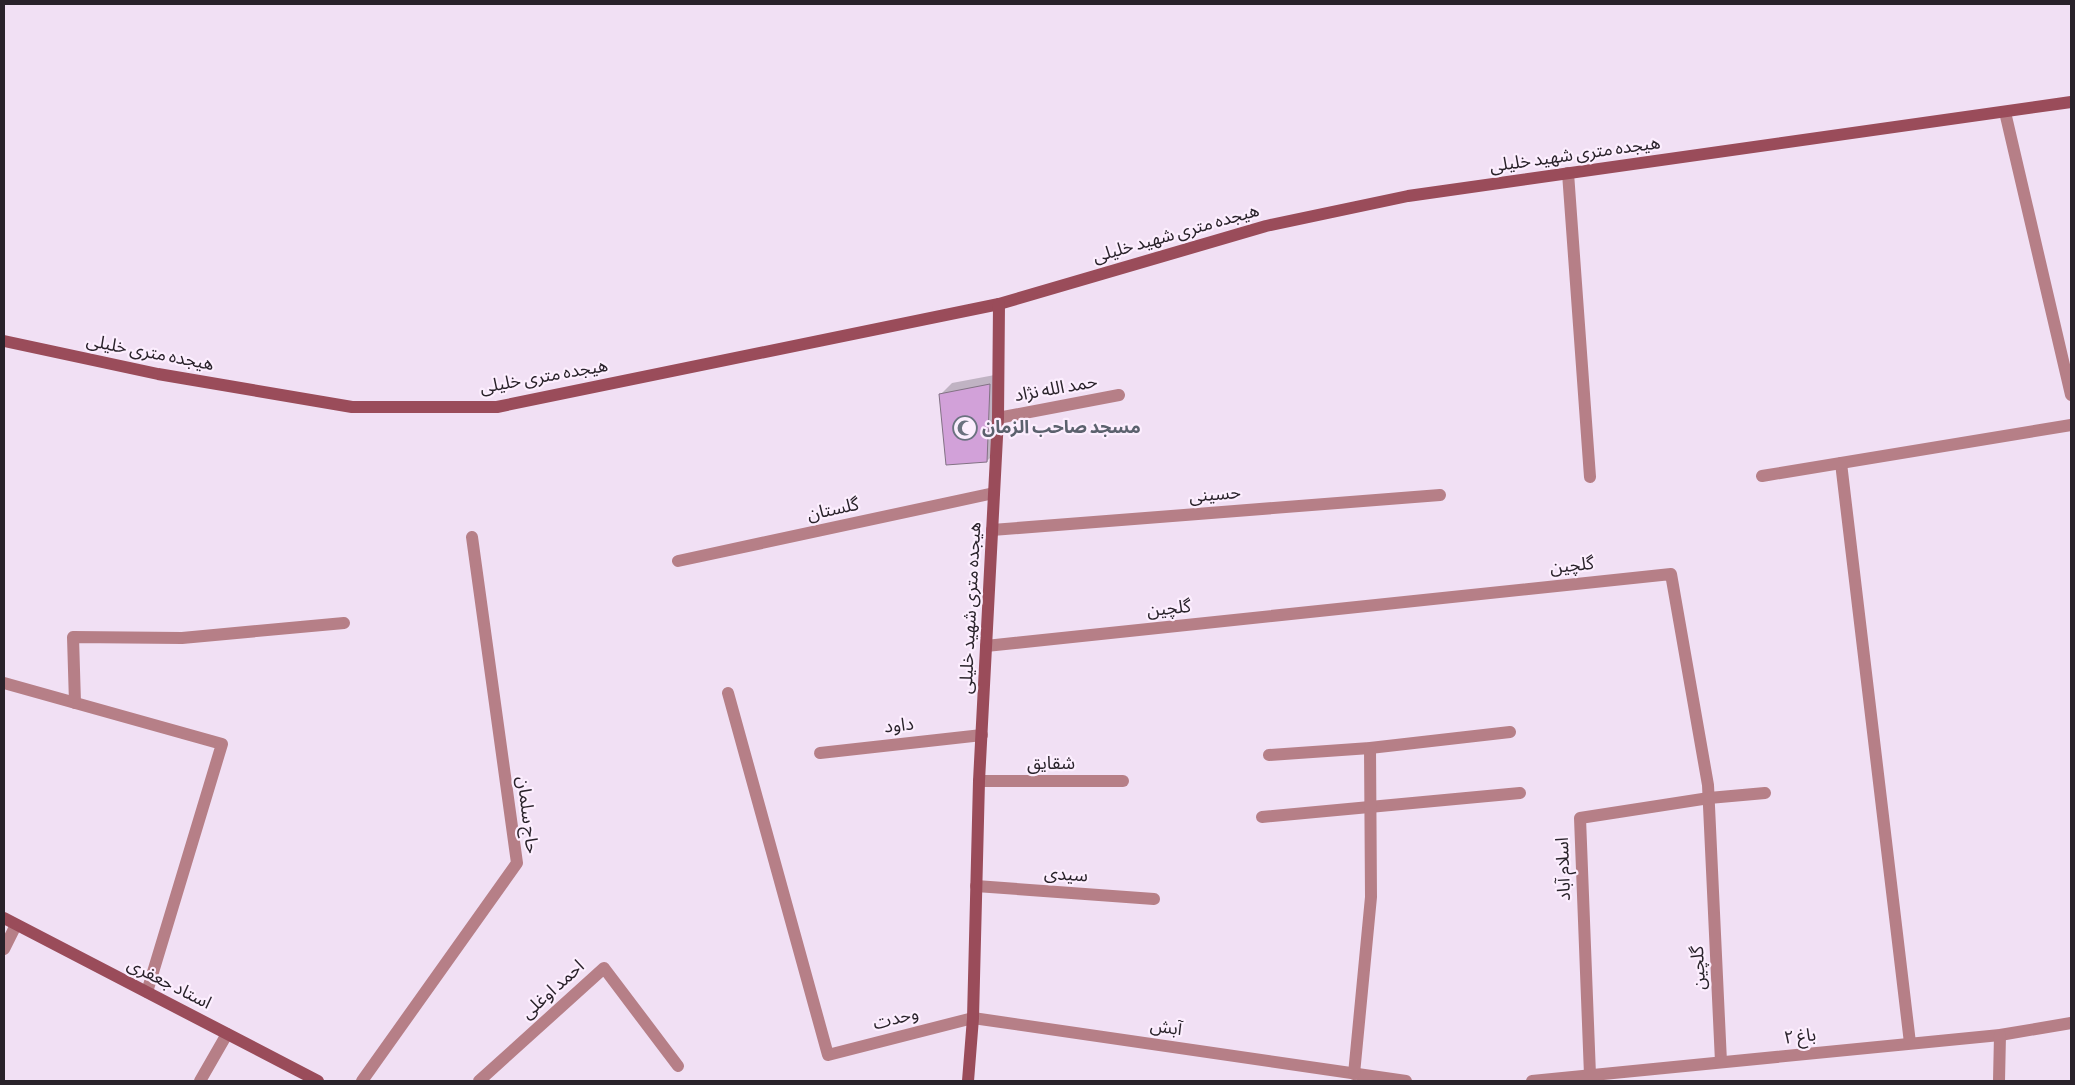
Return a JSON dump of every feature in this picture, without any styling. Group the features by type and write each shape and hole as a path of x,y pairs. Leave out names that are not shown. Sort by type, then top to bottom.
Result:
{"main road":[{"name":"هیجده متری شهید خلیلی","path":"968,1081 972,1018 979,781 998,418 999,304 1266,226 1408,196 2071,102"},
{"name":"هیجده متری خلیلی","path":"4,341 158,374 352,407 497,407 999,304"},
{"name":"استاد جعفری","path":"4,918 318,1081"}],"street":[{"path":"2005,112 2071,395"},
{"path":"1568,173 1590,477"},
{"name":"حمد الله نژاد","path":"998,418 1120,396"},
{"path":"1762,476 2071,425"},
{"path":"1841,463 1910,1043"},
{"name":"گلستان","path":"678,561 994,494"},
{"name":"حسینی","path":"992,530 1440,495"},
{"name":"حاج سلمان","path":"362,1081 517,863 472,537"},
{"name":"گلچین","path":"986,646 1671,574 1708,785 1721,1062"},
{"path":"75,703 73,637 182,638 344,623"},
{"path":"4,683 222,744 147,992"},
{"name":"وحدت","path":"728,693 828,1055 972,1018"},
{"path":"1269,755 1370,748 1510,732"},
{"name":"داود","path":"820,753 982,735"},
{"path":"1354,1074 1371,897 1370,748"},
{"name":"شقایق","path":"979,781 1123,781"},
{"path":"1262,817 1370,805 1520,792"},
{"name":"اسلام آباد","path":"1590,1075 1580,818 1709,798 1765,793"},
{"name":"سیدی","path":"976,886 1154,900"},
{"path":"4,949 16,925"},
{"name":"احمد اوغلی","path":"479,1081 604,968 678,1066"},
{"name":"آبش","path":"972,1018 1406,1081"},
{"name":"باغ ۲","path":"1532,1081 2000,1035 2071,1023"},
{"path":"200,1081 227,1034"},
{"path":"1999,1081 2000,1035"}],"building":[{"name":"مسجد صاحب الزمان","path":"990,384 987,462 946,465 939,394"}],"place":[{"name":"مسجد صاحب الزمان","path":"965,428"}]}
